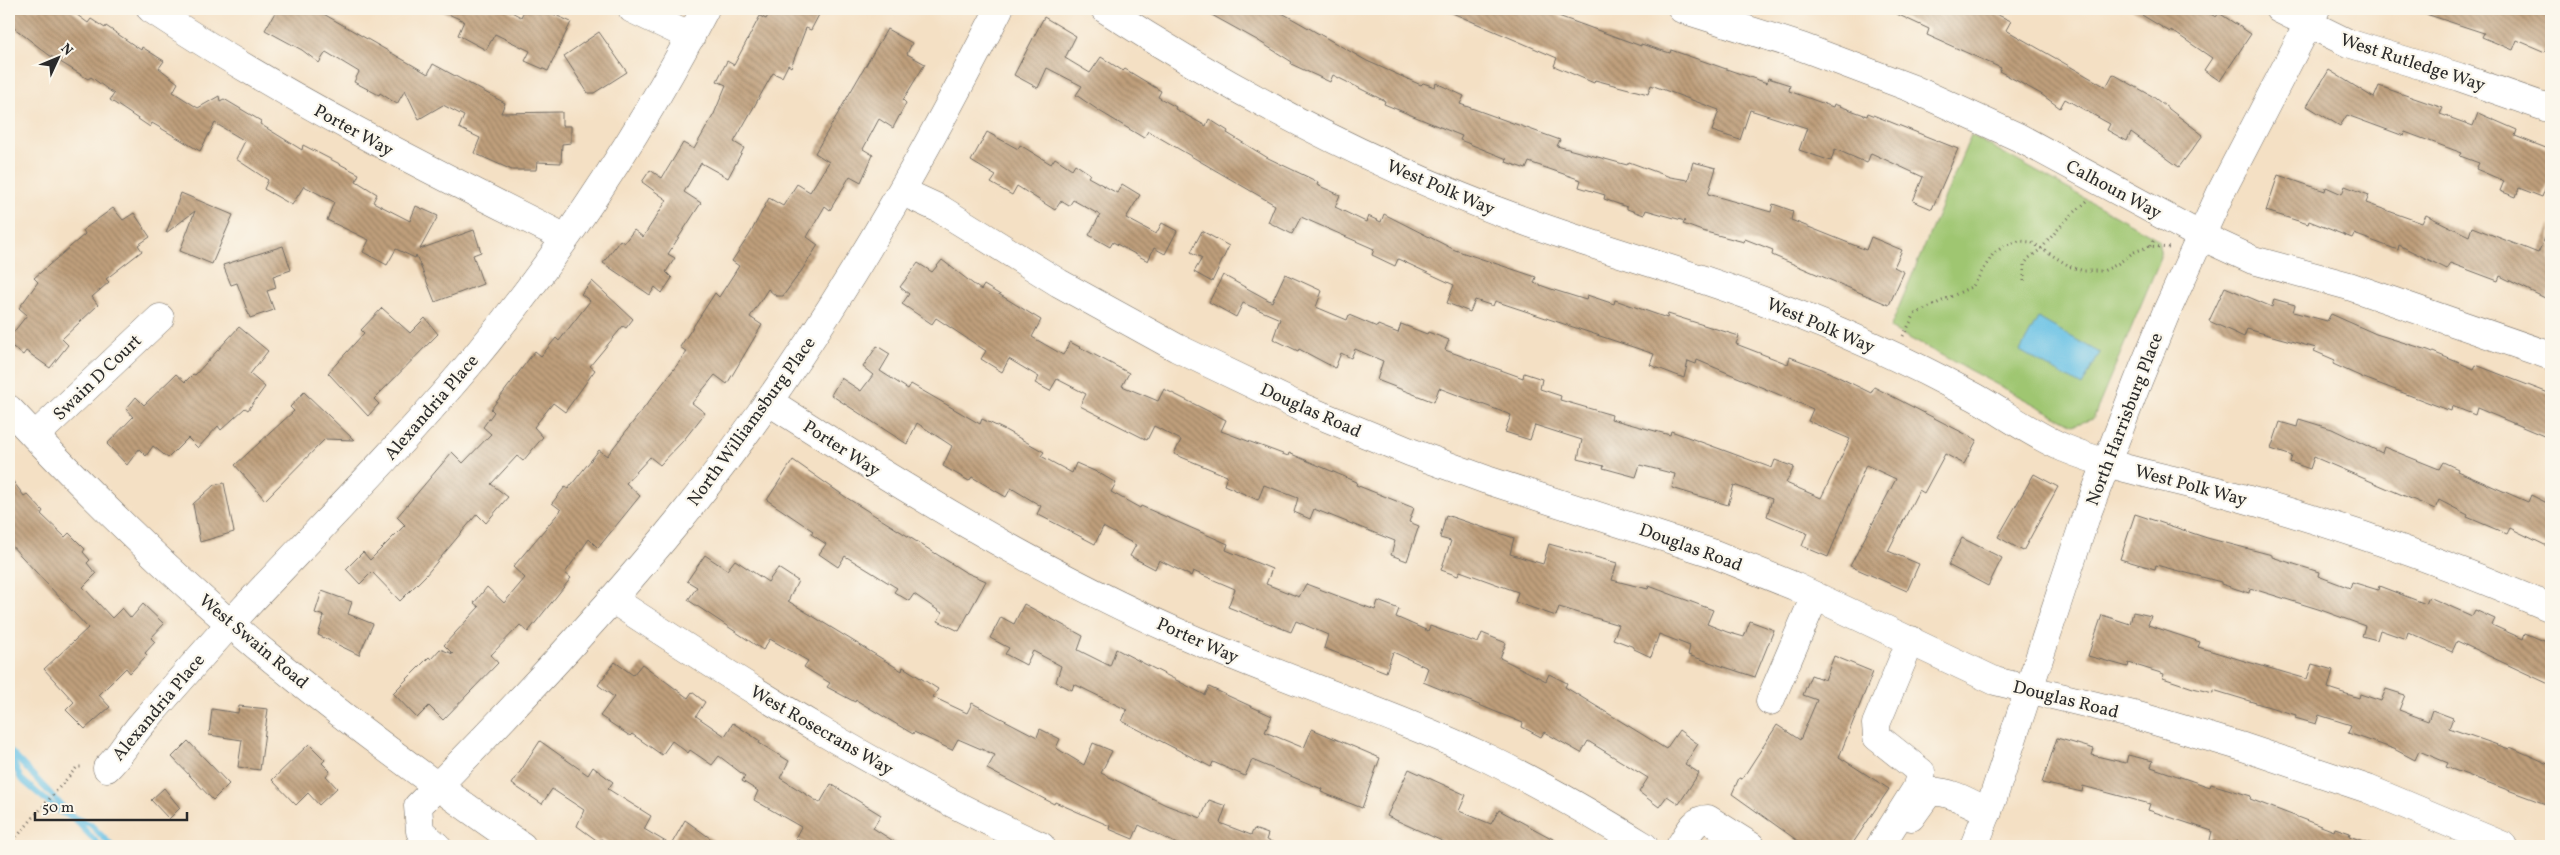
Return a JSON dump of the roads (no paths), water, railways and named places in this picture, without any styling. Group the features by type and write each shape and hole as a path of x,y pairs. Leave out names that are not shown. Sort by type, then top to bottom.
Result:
{"street":[{"name":"Porter Way","path":"152,9 234,61 312,107 404,157 564,237"},
{"path":"632,9 690,37"},
{"name":"Alexandria Place","path":"107,768 118,758 139,727 231,623 390,456 466,368 564,237 629,141 706,9"},
{"name":"North Williamsburg Place","path":"436,846 420,831 418,806 545,674 612,599 680,518 768,401 832,307 903,192 941,124 999,9"},
{"name":"West Polk Way","path":"1105,9 1254,98 1342,145 1436,187 1528,222 1708,280 1774,304 1874,347 1972,396 2063,447 2107,462 2232,495 2367,536 2501,586 2551,608"},
{"name":"Calhoun Way","path":"1682,9 1802,47 1911,88 2018,137 2201,236 2253,260 2348,286 2551,356"},
{"name":"West Rutledge Way","path":"2279,9 2312,16 2348,43 2459,77 2551,109"},
{"name":"North Harrisburg Place","path":"1974,846 1988,812 2027,689 2085,519 2166,312 2201,236 2312,16"},
{"name":"Douglas Road","path":"903,192 940,209 1059,283 1176,348 1296,405 1410,452 1487,480 1712,553 1815,596 1995,681 2138,716 2243,747 2368,789 2504,846"},
{"name":"Swain D Court","path":"35,436 160,318"},
{"name":"Porter Way","path":"768,401 878,472 986,536 1075,584 1251,664 1412,726 1488,759 1589,812 1644,846"},
{"name":"West Swain Road","path":"9,409 136,538 231,623 363,732 520,846"},
{"path":"1770,701 1815,596"},
{"name":"West Rosecrans Way","path":"612,599 762,695 895,774 1041,846"},
{"path":"1880,846 1916,789 1921,772 1877,736 1876,724 1911,640"},
{"path":"1892,846 1929,792 1952,795 1988,812"},
{"path":"1680,846 1694,824 1700,819 1708,819 1751,846"}],"water":[{"path":"2038,318 2100,353 2082,386 2020,351"}],"waterway":[{"path":"10,751 100,846"},
{"path":"9,753 21,779 60,812 90,824 112,846"}]}
